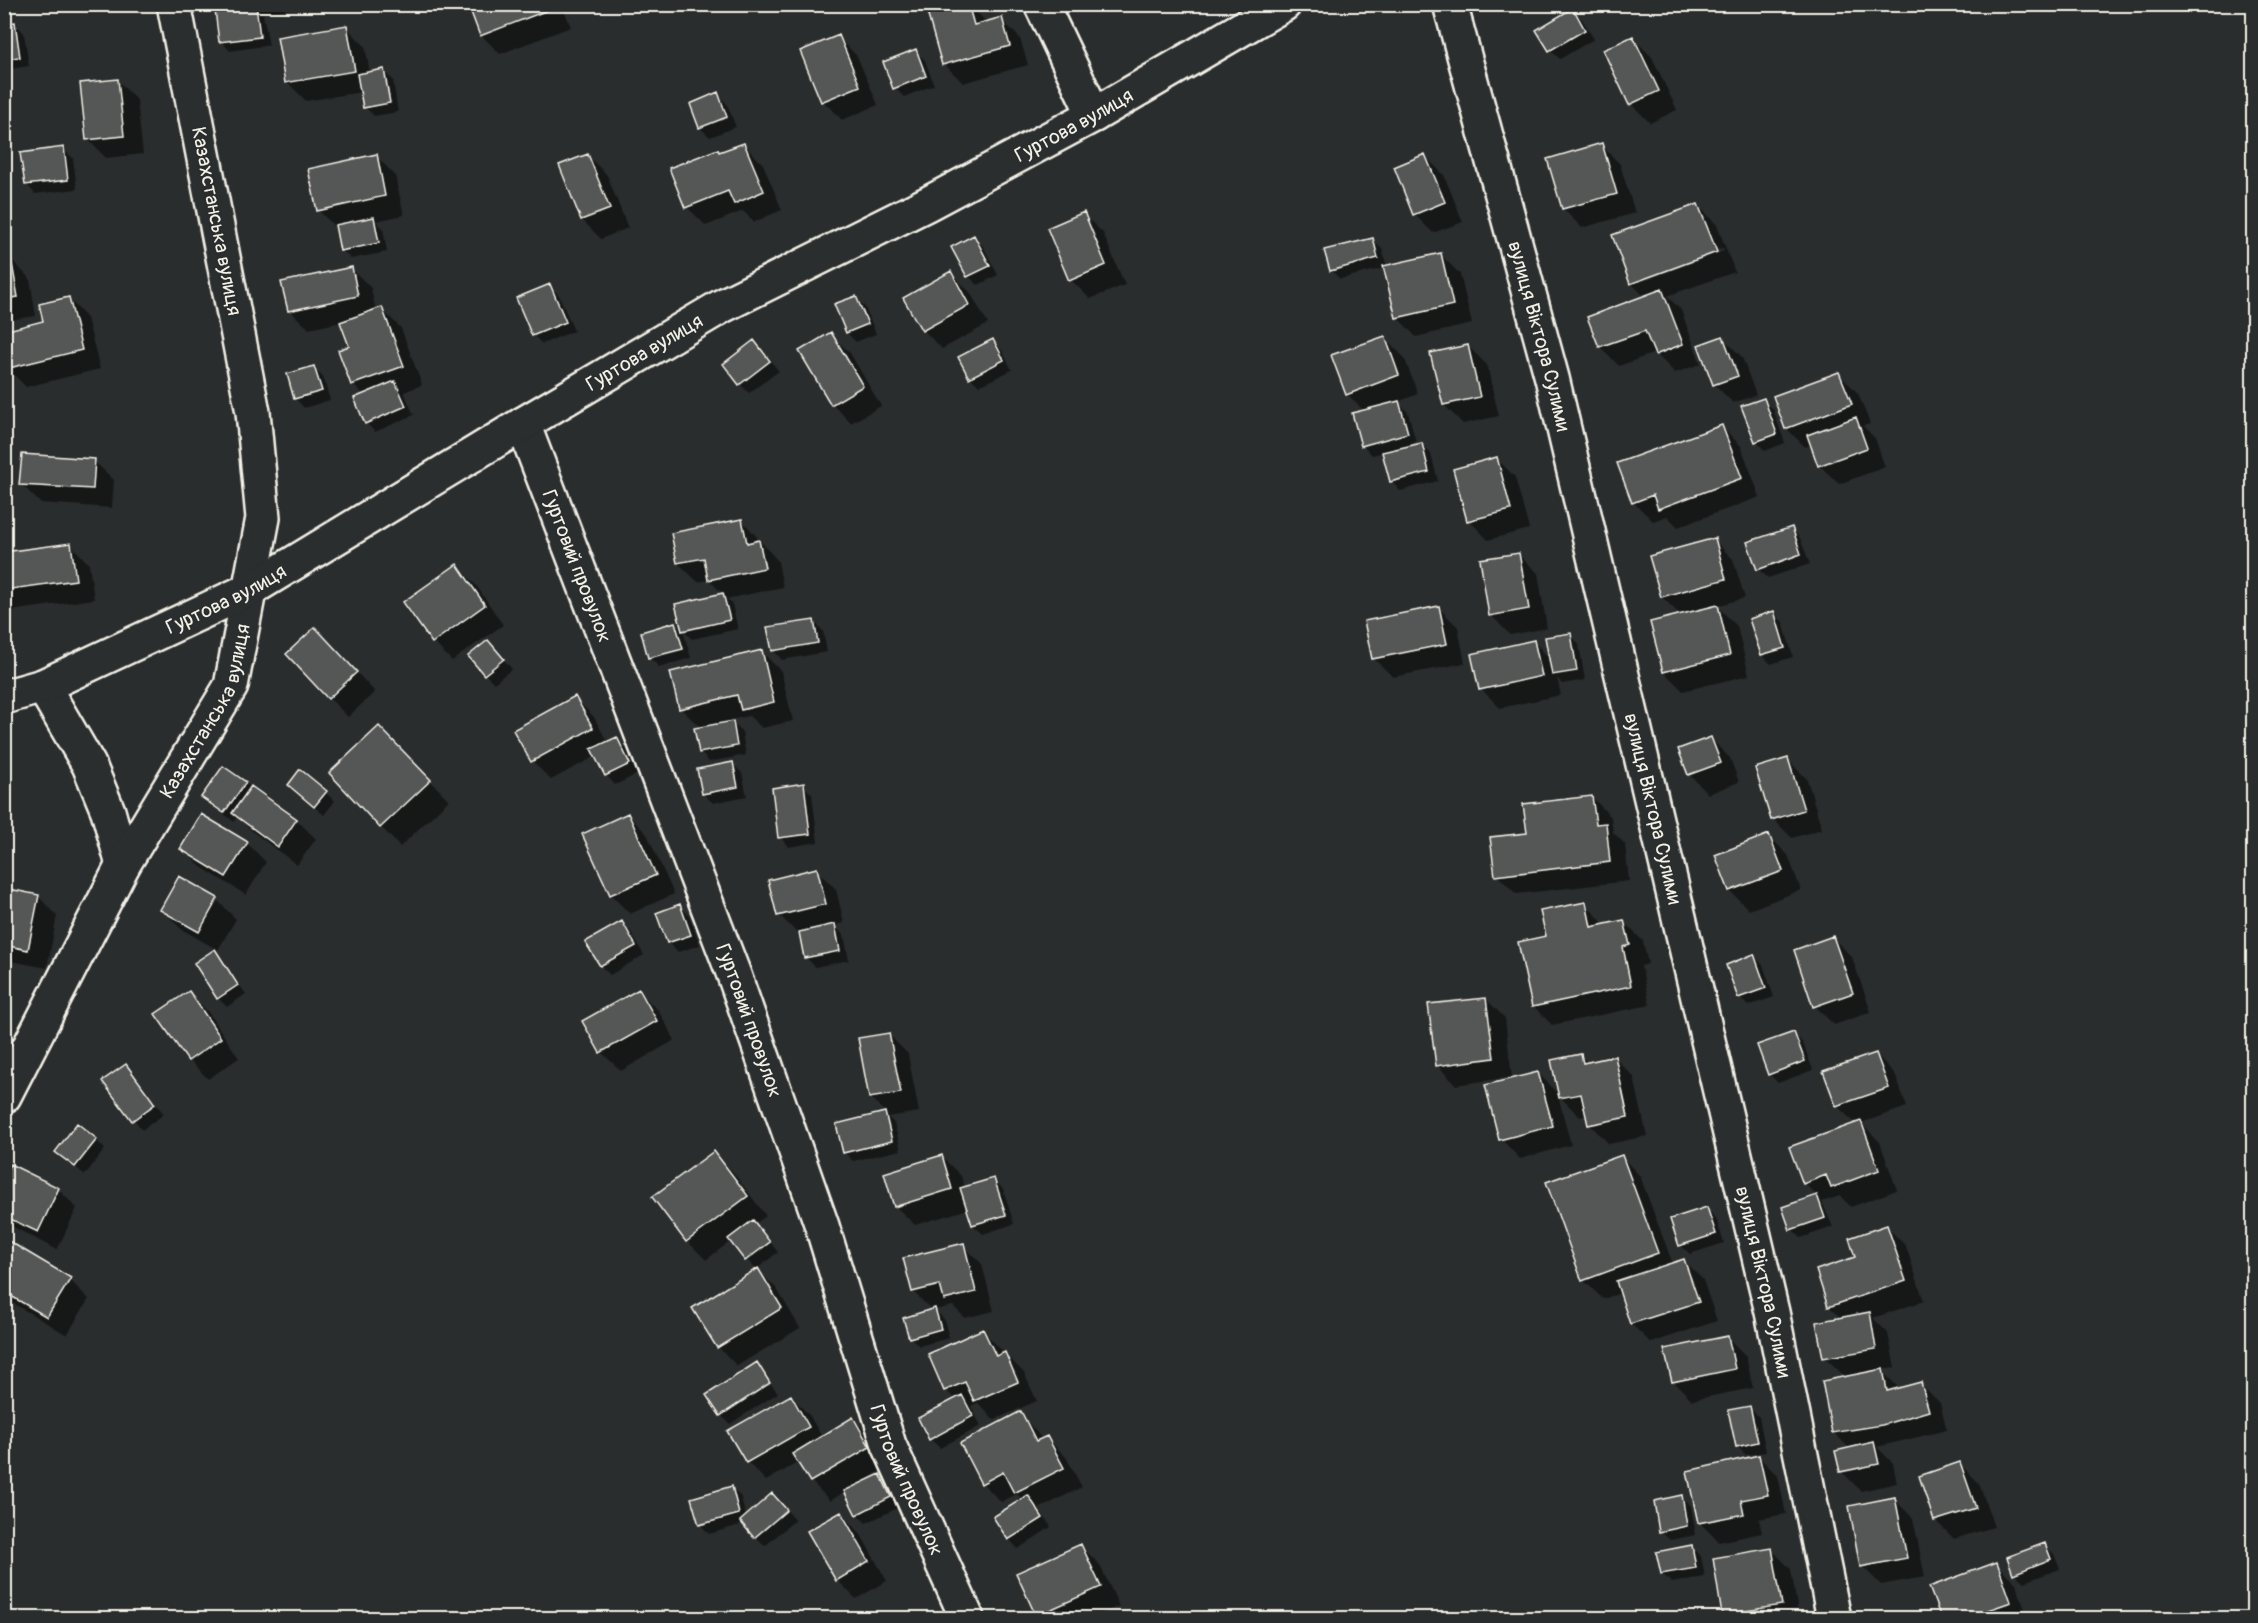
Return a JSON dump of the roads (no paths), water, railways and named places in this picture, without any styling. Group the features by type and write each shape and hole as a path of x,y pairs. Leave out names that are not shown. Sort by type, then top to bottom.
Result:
{"street":[{"name":"Казахстанська вулиця","path":"4,1096 123,865 231,686 263,518 253,412 174,4"},
{"path":"1041,4 1094,115"},
{"name":"Гуртова вулиця","path":"4,697 43,686 251,589 723,306 927,204 1094,115 1284,4"},
{"name":"вулиця Віктора Сулими","path":"1450,4 1555,390 1772,1312 1834,1618"},
{"name":"Гуртовий провулок","path":"523,424 738,986 822,1226 889,1445 967,1618"},
{"path":"43,686 89,765 108,811 123,865"}]}
